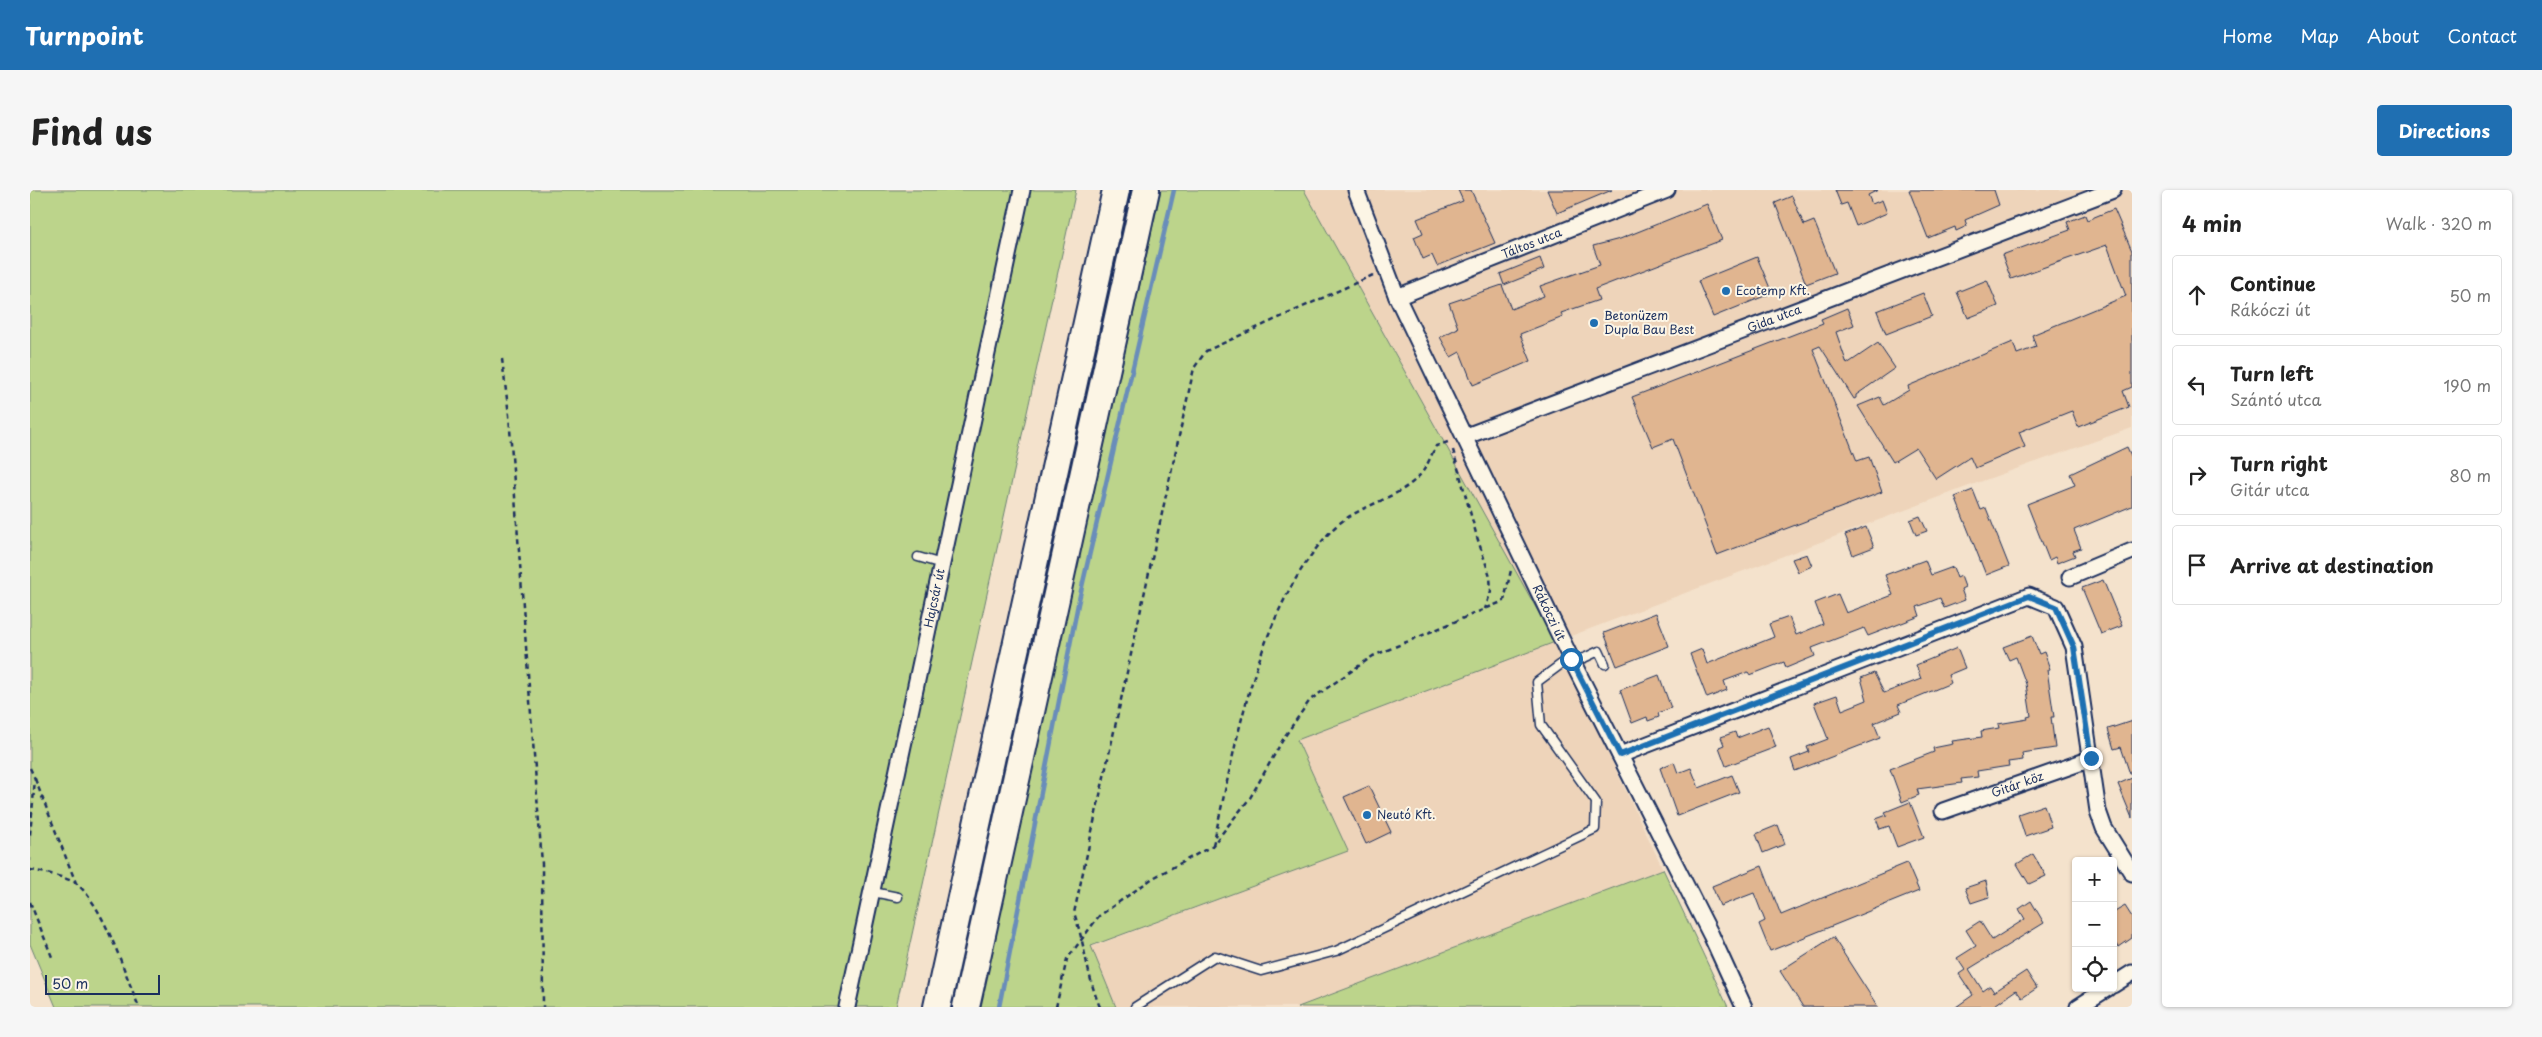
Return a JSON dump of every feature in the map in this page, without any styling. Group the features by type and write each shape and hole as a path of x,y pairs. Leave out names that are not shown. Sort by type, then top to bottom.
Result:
{"highway":[{"path":"937,1007 1116,190"},
{"path":"966,1007 1146,190"}],"street":[{"name":"Hajcsár út","path":"847,1007 1022,190"},
{"name":"Rákóczi út","path":"1356,190 1397,297 1516,547 1744,1007"},
{"name":"Táltos utca","path":"1397,297 1667,190"},
{"name":"Gida utca","path":"1464,438 2113,190"},
{"path":"2070,577 2132,551"},
{"path":"1620,755 2029,596 2056,607 2074,647 2098,811 2104,828 2132,874"},
{"name":"Gitár köz","path":"1943,811 2091,758"},
{"path":"2117,982 2132,973"},
{"path":"2078,1007 2102,992"}],"lane":[{"path":"918,557 942,564"},
{"path":"1136,1007 1215,956 1260,971 1336,951 1595,829 1596,802 1541,724 1537,682 1571,659 1584,658 1599,651 1605,664"},
{"path":"873,892 898,897"}],"path":[{"path":"1100,1007 1087,964 1083,936 1074,913 1194,368 1206,351 1386,269"},
{"path":"502,359 509,416 542,864 543,1007"},
{"path":"1212,846 1255,666 1307,560 1331,531 1348,517 1404,488 1420,475 1436,446 1453,441 1453,453 1490,576 1491,591 1485,609"},
{"path":"1056,1007 1067,960 1099,916 1137,889 1212,846 1250,798 1285,736 1310,700 1373,656 1504,601 1516,547"},
{"path":"30,768 76,883 95,904 139,1007"},
{"path":"30,835 35,780"},
{"path":"30,870 76,883"},
{"path":"30,902 52,957"}],"shaded area":[{"path":"1304,190 2132,190 2132,428 1985,480 1555,642 1663,869 1297,1007 1116,1007 1091,947 1348,851 1297,740 1554,642"}],"green space":[{"path":"30,190 1076,190 896,1007 56,1007 30,944"},
{"path":"1161,190 1304,190 1555,642 1297,740 1348,851 1091,946 1116,1007 979,1007"},
{"path":"1663,869 1728,1007 1298,1007"}],"building":[{"path":"1458,190 1471,190 1495,243 1437,266 1432,255 1423,259 1414,237 1423,233 1417,219 1463,201"},
{"path":"1547,190 1612,190 1557,213"},
{"path":"1835,190 1878,190 1868,195 1872,204 1882,200 1887,213 1856,226 1847,203 1841,205"},
{"path":"1909,190 1994,190 1999,205 1965,220 1967,226 1956,231 1955,227 1928,238"},
{"path":"1792,196 1804,225 1814,221 1835,273 1806,284 1775,203"},
{"path":"1707,204 1722,240 1595,289 1599,300 1561,313 1563,317 1520,334 1531,361 1473,385 1460,352 1451,357 1440,337 1458,328 1449,303 1502,285 1511,309 1544,296 1540,286 1600,265 1593,246 1620,239"},
{"path":"2114,209 2132,251 2132,387 2123,391 2129,407 2078,427 2072,411 2069,412 2019,432 2025,447 1975,468 1970,457 1936,479 1916,448 1893,462 1858,406 1880,397 1884,405 1909,390 1908,386 2013,342 2017,354 2036,347 2032,335 2126,296 2107,245 2011,279 2002,255 2070,230 2067,222 2085,215 2087,220"},
{"path":"1757,257 1772,293 1713,317 1698,281"},
{"path":"1540,258 1544,269 1504,285 1500,274"},
{"path":"1987,280 1998,306 1968,318 1957,292"},
{"path":"1923,293 1932,316 1886,334 1877,311"},
{"path":"1847,308 1854,325 1836,332 1847,364 1878,343 1895,368 1856,395 1854,399 1820,346 1813,349 1857,461 1869,457 1882,492 1717,555 1673,439 1653,447 1632,397 1823,323 1821,319"},
{"path":"2127,447 2132,458 2132,506 2074,530 2081,548 2073,551 2075,556 2057,563 2055,557 2049,560 2027,504 2075,485 2070,474"},
{"path":"1973,490 1981,510 1986,508 2009,566 1986,575 1955,497"},
{"path":"1920,516 1927,531 1916,535 1910,520"},
{"path":"1866,527 1874,547 1853,555 1845,535"},
{"path":"1807,554 1812,566 1798,572 1792,559"},
{"path":"1925,560 1931,575 1953,567 1957,578 1961,576 1965,587 1961,589 1965,600 1944,608 1940,598 1917,607 1920,616 1868,636 1864,628 1812,648 1815,656 1786,668 1784,662 1750,675 1748,672 1724,681 1727,690 1707,698 1690,654 1702,649 1707,664 1774,637 1769,624 1789,617 1796,635 1823,624 1815,603 1838,594 1846,613 1893,595 1885,575"},
{"path":"2103,580 2122,626 2101,634 2082,588"},
{"path":"1656,613 1669,646 1617,666 1604,633"},
{"path":"2032,636 2039,654 2044,652 2050,669 2047,670 2054,717 2051,717 2055,748 2022,753 2023,760 2008,762 2009,766 1977,771 1978,777 1961,779 1962,783 1917,789 1919,795 1902,802 1890,769 1934,752 1933,748 1953,744 1952,741 1982,737 1981,731 1999,728 1998,724 2028,719 2027,717 2031,716 2026,684 2016,657 2009,660 2003,647"},
{"path":"1957,648 1965,668 1948,675 1951,683 1898,705 1901,712 1874,723 1880,738 1795,771 1791,759 1809,752 1807,747 1828,739 1814,703 1837,695 1842,710 1867,700 1861,678 1874,673 1884,693 1921,679 1916,665"},
{"path":"1659,675 1671,708 1658,713 1659,717 1648,721 1647,717 1632,723 1620,690"},
{"path":"2132,721 2132,774 2130,774 2121,747 2114,749 2108,729"},
{"path":"1768,726 1776,747 1726,766 1719,747 1724,745 1721,737 1735,732 1737,738"},
{"path":"1674,762 1678,773 1691,768 1699,788 1732,775 1739,792 1677,816 1660,768"},
{"path":"2132,778 2132,818 2118,784"},
{"name":"Neutó Kft.","path":"1369,786 1391,832 1366,844 1344,797"},
{"path":"1910,802 1924,837 1897,847 1889,826 1880,829 1876,819 1887,815 1885,812"},
{"path":"2044,805 2051,827 2025,836 2018,814"},
{"path":"1778,825 1785,844 1763,853 1756,834"},
{"path":"2033,854 2046,876 2029,884 2017,864"},
{"path":"1907,863 1919,891 1770,951 1759,924 1765,921 1754,893 1720,906 1712,886 1762,866 1781,915"},
{"path":"1986,881 1989,897 1971,903 1965,888"},
{"path":"2031,901 2044,923 1969,969 1983,991 1990,986 1994,992 2026,971 2037,988 2022,998 2016,990 1992,1007 1956,1007 1973,995 1959,974 1965,970 1957,958 1976,946 1966,930 1980,921 1992,940 2025,919 2019,909"},
{"path":"2125,906 2132,917 2132,938 2119,947 2117,944 2117,911"},
{"path":"1833,937 1878,1007 1803,1007 1780,971"}],"waterway":[{"path":"999,1007 1078,604 1174,190"}],"place":[{"name":"Ecotemp Kft.","path":"1726,291"},
{"name":"Betonüzem Dupla Bau Best","path":"1594,323"},
{"name":"Neutó Kft.","path":"1367,815"}],"route":[{"path":"1571,659 1620,755 2029,596 2056,607 2074,647 2091,758"}]}
